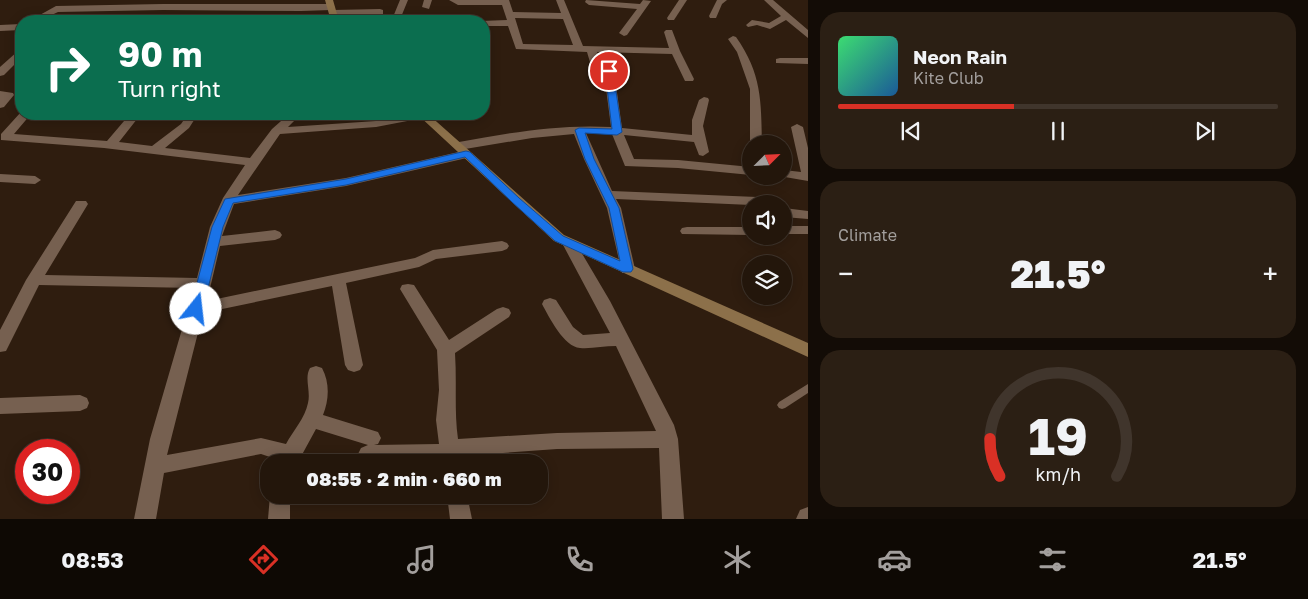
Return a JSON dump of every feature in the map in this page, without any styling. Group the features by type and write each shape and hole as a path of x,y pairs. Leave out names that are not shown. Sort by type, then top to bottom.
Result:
{"main road":[{"path":"429,120 559,238 808,350"}],"street":[{"path":"397,15 404,0"},
{"path":"453,0 458,2 506,1 520,47 675,51"},
{"path":"560,0 580,48"},
{"path":"671,18 683,0"},
{"path":"713,16 718,3 723,0"},
{"path":"768,0 808,35"},
{"path":"588,1 645,4"},
{"path":"588,1 596,15"},
{"path":"44,15 56,9 165,3 380,12"},
{"path":"624,33 645,4"},
{"path":"490,22 566,16"},
{"path":"751,24 755,22 770,26 788,16"},
{"path":"0,28 15,27"},
{"path":"669,32 675,51 689,79"},
{"path":"733,39 742,52 755,90 756,135"},
{"path":"592,48 596,67 609,71 617,132 629,162 678,164 742,170"},
{"path":"0,74 15,59"},
{"path":"780,61 808,61"},
{"path":"0,94 9,94 0,105"},
{"path":"703,152 698,139 697,117 704,100"},
{"path":"20,120 6,137 110,145 253,162"},
{"path":"110,145 131,120"},
{"path":"155,150 185,126 189,120"},
{"path":"145,519 160,439 204,282 217,227 228,201 253,162 276,131 288,120"},
{"path":"276,131 376,124 394,120"},
{"path":"792,174 808,175 797,127"},
{"path":"579,130 617,219 627,269"},
{"path":"228,201 346,182 526,135 579,130 698,139"},
{"path":"0,178 35,180"},
{"path":"608,195 742,199"},
{"path":"0,346 34,280 81,204"},
{"path":"792,215 808,214"},
{"path":"688,231 742,230"},
{"path":"792,230 808,230"},
{"path":"214,242 275,235"},
{"path":"569,243 602,302 619,339 655,406 668,439 673,519"},
{"path":"196,309 419,262 433,255 502,246"},
{"path":"34,280 204,282"},
{"path":"336,280 340,288 354,365"},
{"path":"408,289 446,350 448,390 446,420 450,454"},
{"path":"550,304 567,331 579,342 619,339"},
{"path":"446,350 503,313"},
{"path":"291,454 316,411 319,393 316,373"},
{"path":"0,406 80,403"},
{"path":"312,420 370,446 441,454"},
{"path":"458,454 558,442 668,439"},
{"path":"156,466 261,446 280,454"},
{"path":"279,519 280,504"},
{"path":"458,504 461,519"}],"lane":[{"path":"782,405 808,388"}],"route":[{"path":"196,309 217,227 228,201 346,182 466,154 559,238 627,269 614,208 590,159 579,130 617,132 609,71"}]}
